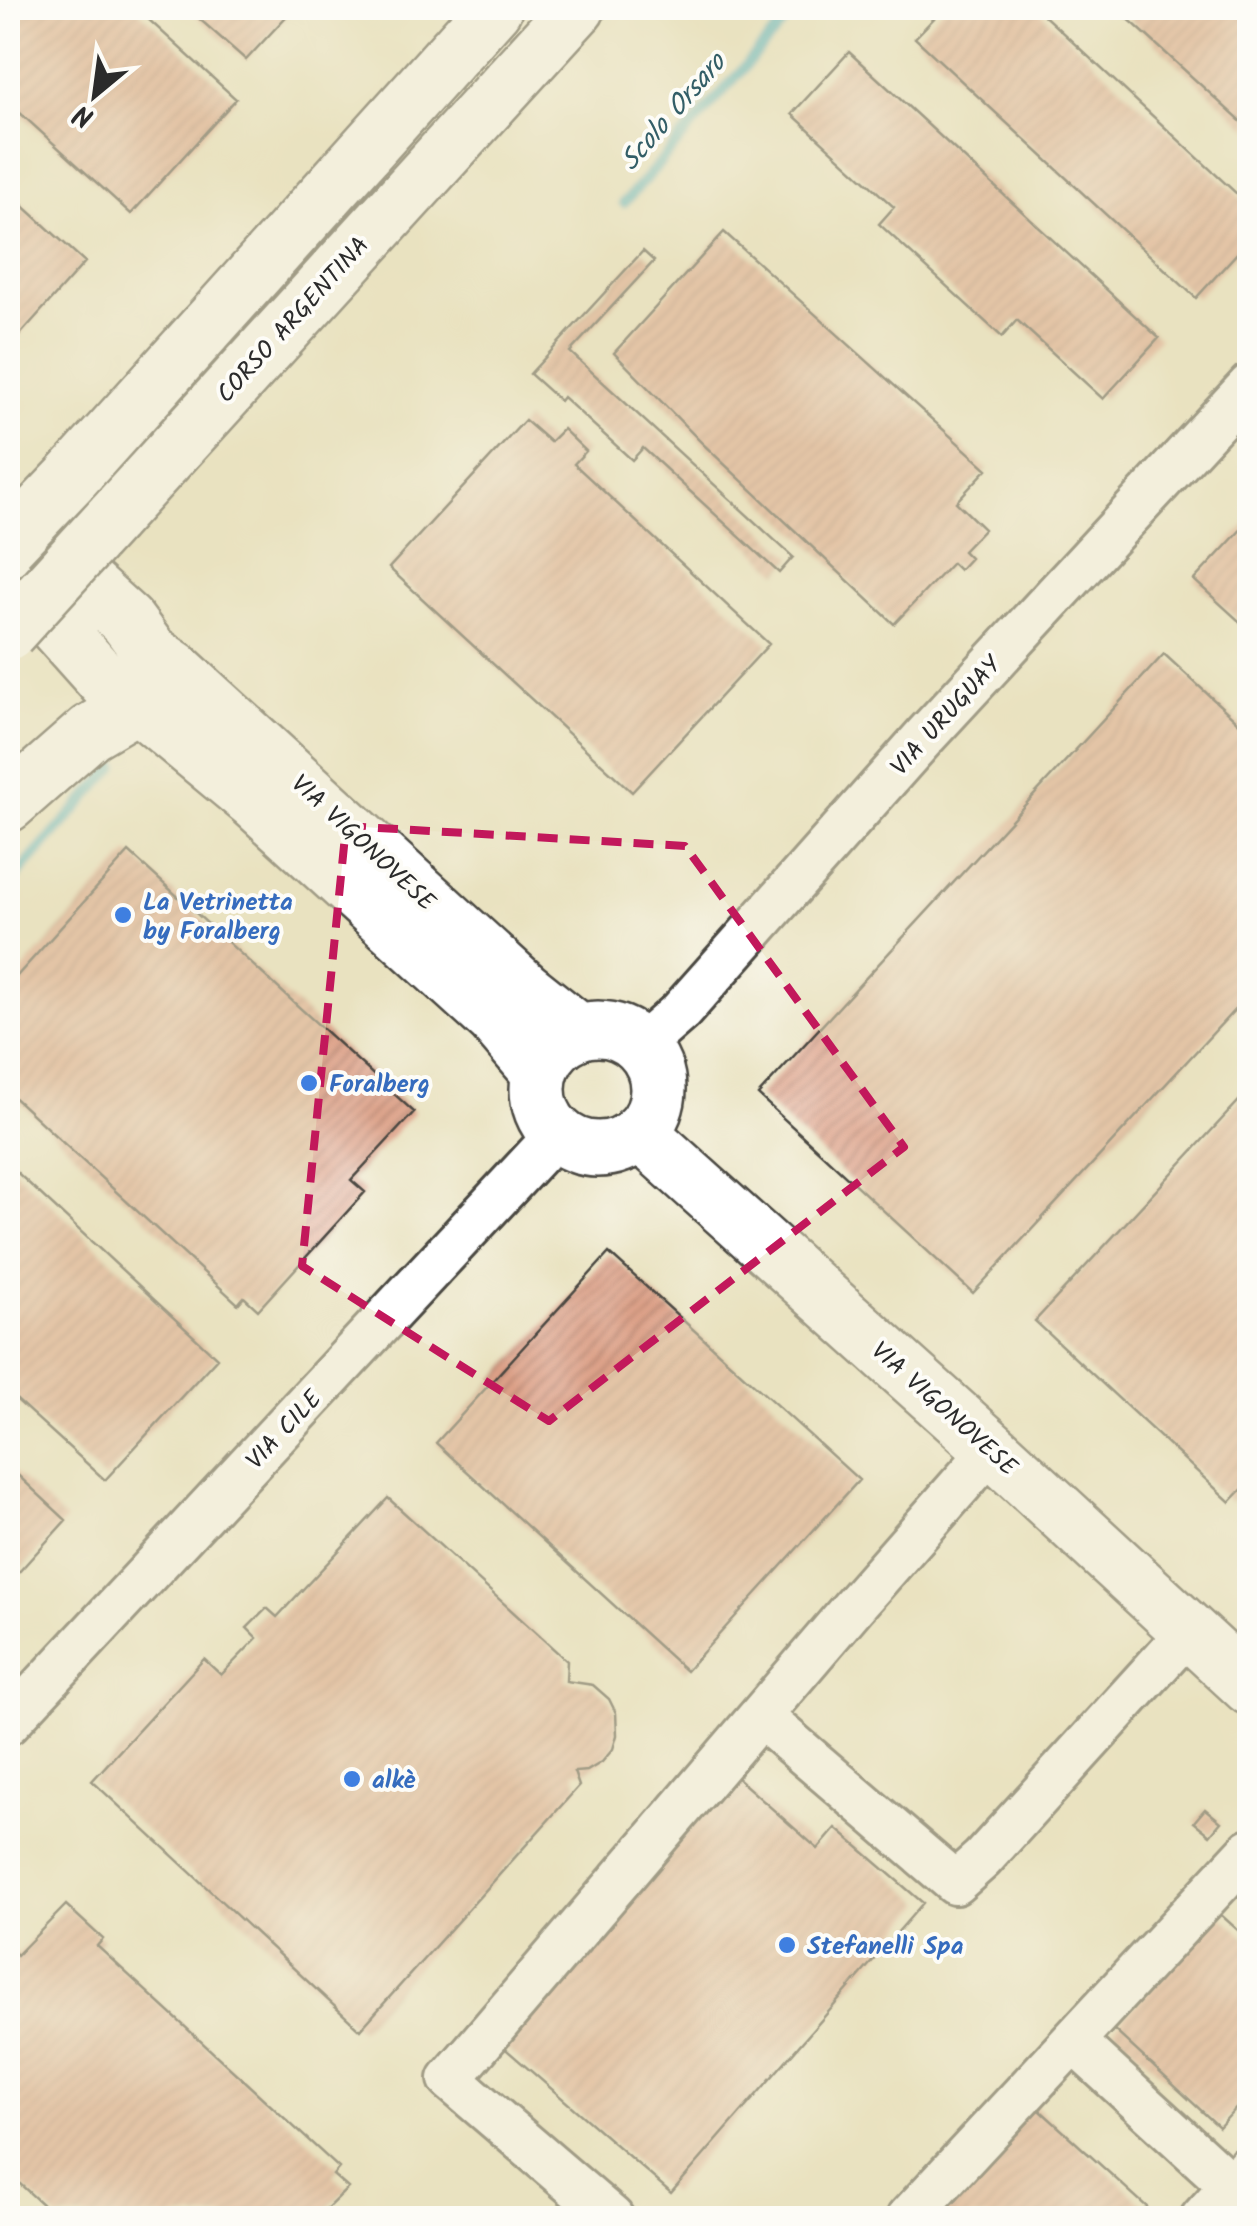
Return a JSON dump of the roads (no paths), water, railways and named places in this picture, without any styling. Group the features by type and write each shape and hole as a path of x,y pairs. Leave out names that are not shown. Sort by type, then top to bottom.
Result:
{"main road":[{"path":"8,544 494,8"},
{"name":"CORSO ARGENTINA","path":"8,632 578,8"},
{"name":"VIA VIGONOVESE","path":"8,512 127,621 150,652 176,669 525,989 580,1032"},
{"name":"VIA VIGONOVESE","path":"8,581 50,620 116,695 136,704 253,800 494,1019 540,1074 541,1106 558,1133"},
{"path":"8,804 90,732 136,704 150,675 150,652"},
{"path":"540,1074 557,1045 580,1032 612,1030 641,1046 658,1079 653,1114 628,1141 610,1148 592,1148 558,1133"},
{"name":"VIA VIGONOVESE","path":"639,1132 1250,1687"}],"street":[{"name":"VIA URUGUAY","path":"641,1046 681,1010 926,735 1250,385"},
{"name":"VIA CILE","path":"8,1723 558,1133"},
{"path":"612,2218 450,2079 992,1450"},
{"path":"760,1716 955,1883 982,1859 1189,1631"},
{"path":"908,2218 1244,1866"},
{"path":"1074,2042 1244,2185 1202,2218"}],"waterway":[{"name":"Scolo Orsaro","path":"624,203 797,8"},
{"name":"Scolo Orsaro","path":"8,885 115,766"}],"place":[{"name":"La Vetrinetta by Foralberg","path":"123,915"},
{"name":"Foralberg","path":"309,1083"},
{"name":"alkè","path":"352,1779"},
{"name":"Stefanelli Spa","path":"787,1945"}]}
